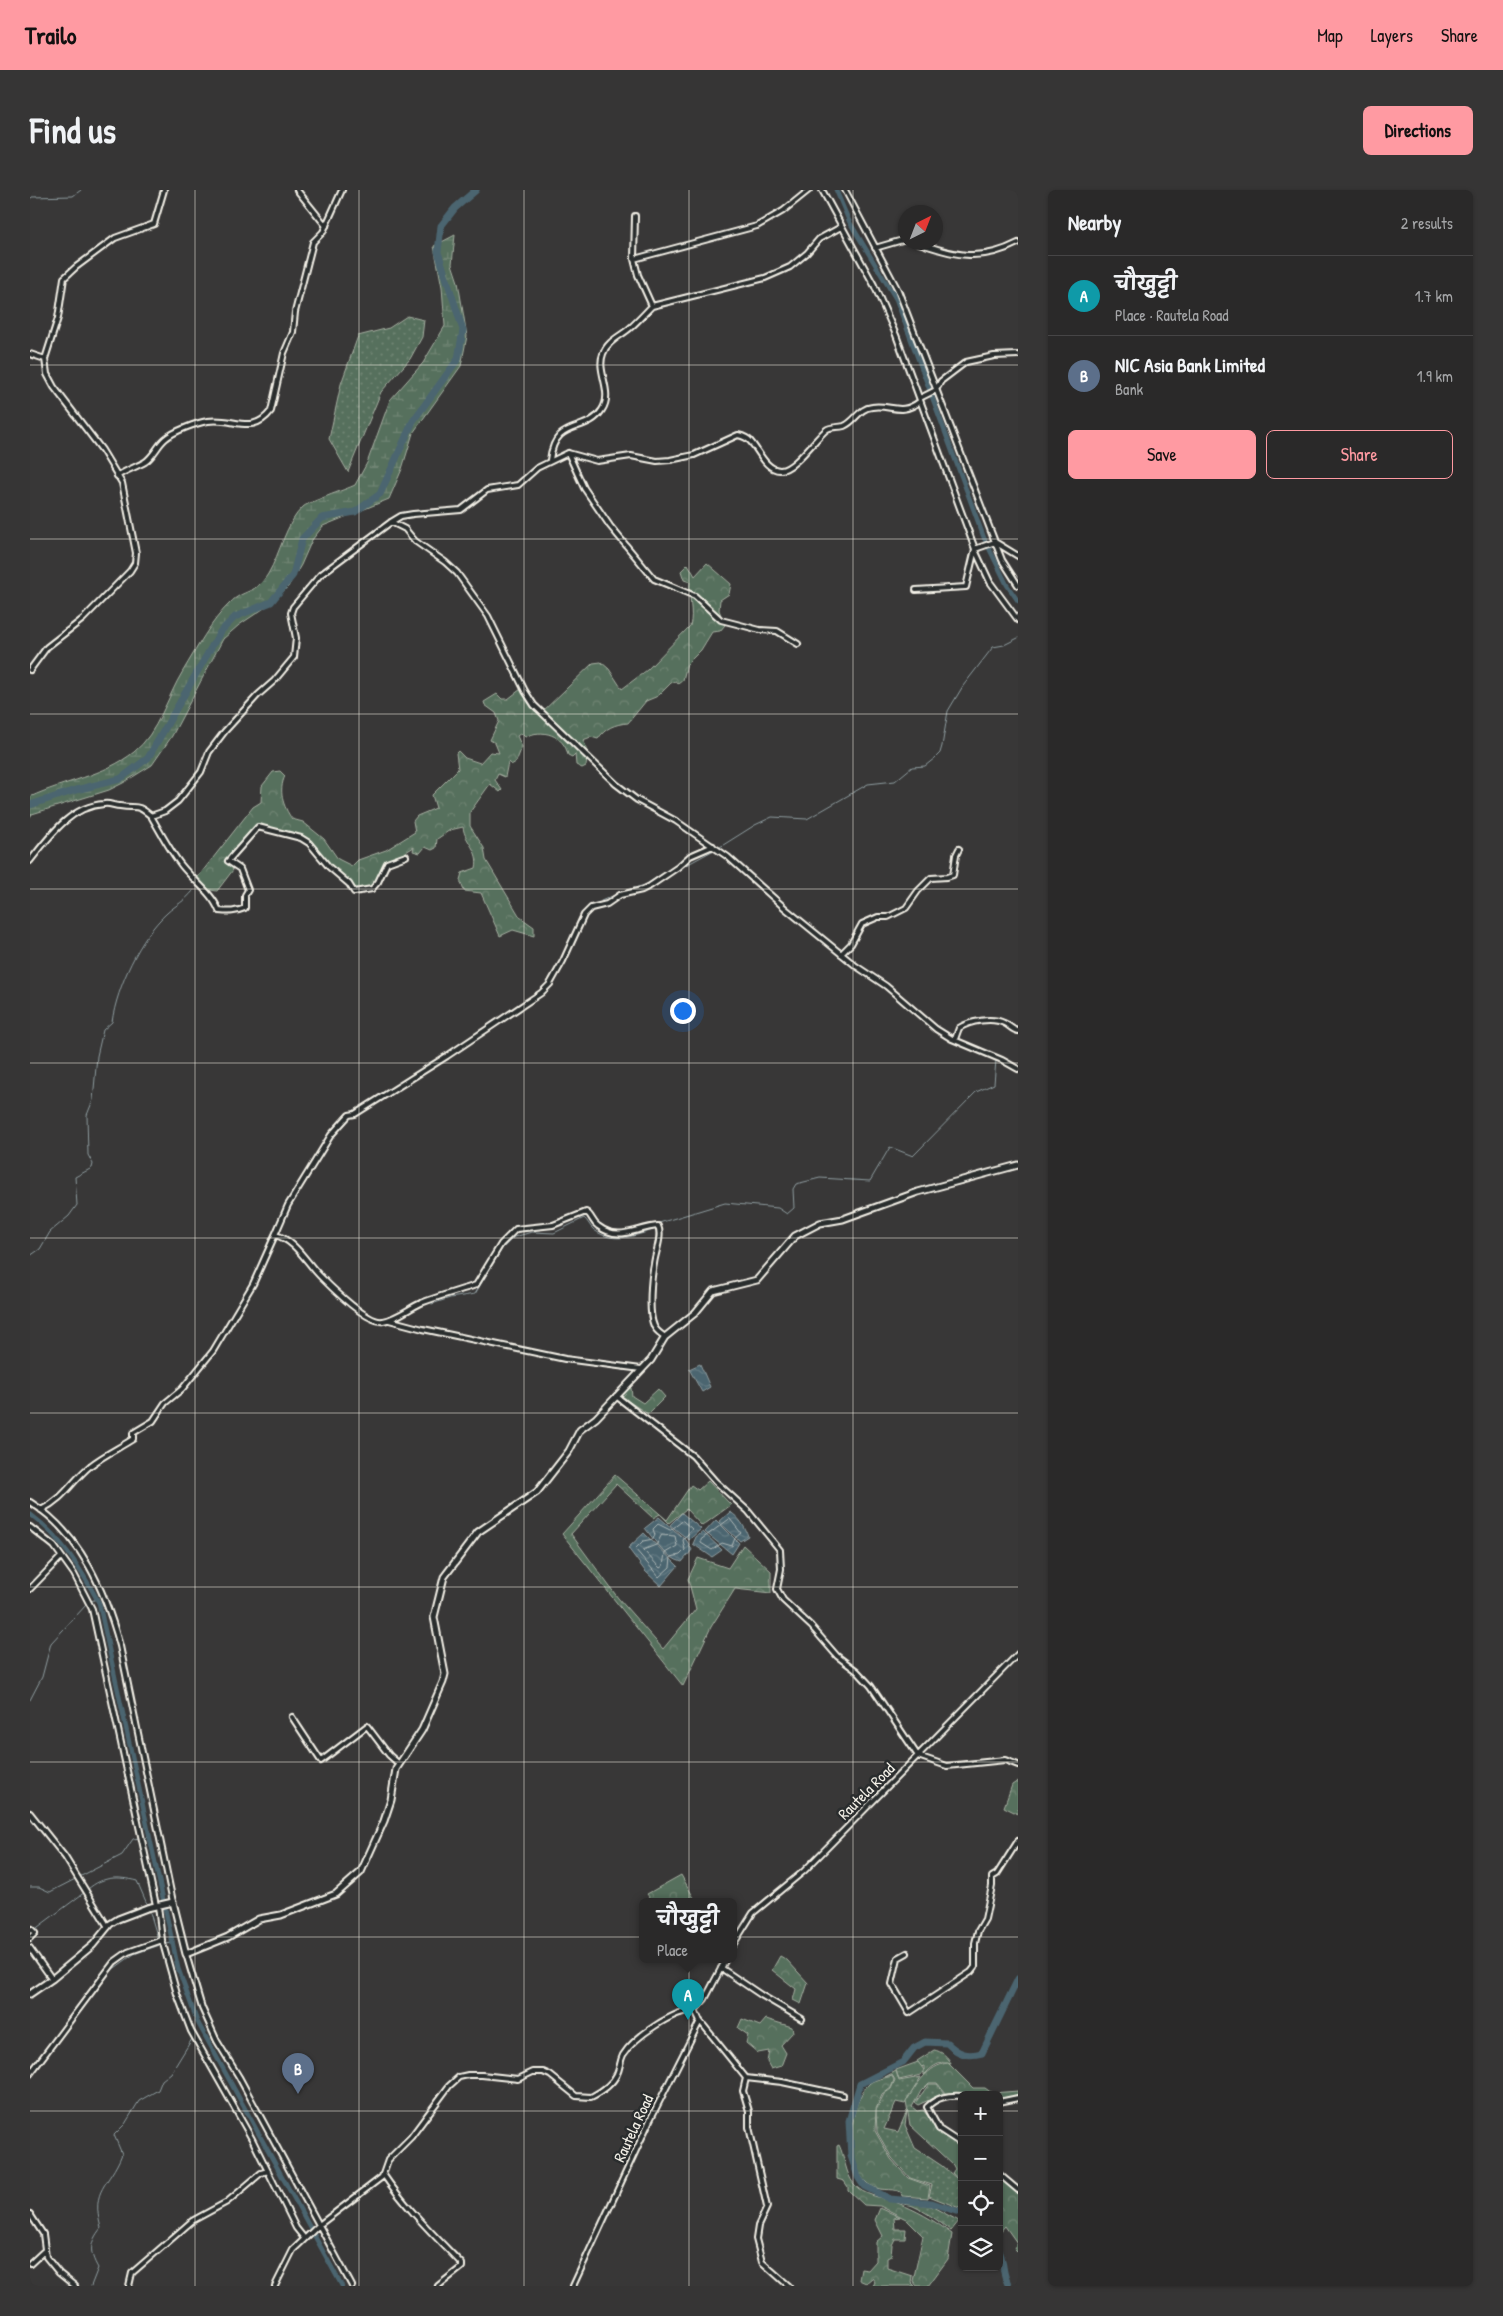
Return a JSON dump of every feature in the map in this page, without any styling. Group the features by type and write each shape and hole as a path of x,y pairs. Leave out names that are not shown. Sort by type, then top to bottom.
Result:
{"street":[{"path":"30,670 46,647 83,619 130,571 135,563 136,548 122,483 102,450 54,387 47,374 44,359 58,318 64,278 115,238 154,224 164,190"},
{"path":"297,190 326,226"},
{"path":"117,476 144,462 153,455 164,440 177,433 206,422 227,421 254,425 266,418 271,411 284,353 293,332 295,312 312,242 326,226 342,190"},
{"path":"634,259 756,226 783,211 809,190"},
{"path":"822,190 874,285 926,414 990,582 1018,620"},
{"path":"845,190 898,290 993,543 1018,585"},
{"path":"635,216 634,259 638,275 652,306"},
{"path":"550,460 552,445 559,434 594,417 602,410 606,399 606,383 602,368 602,355 607,345 630,328 652,306 765,278 790,267 807,253 819,239 841,227"},
{"path":"875,248 898,241"},
{"path":"939,250 969,257 1006,249 1018,243"},
{"path":"30,354 44,359"},
{"path":"151,816 165,811 178,801 201,772 208,752 258,695 274,682 294,657 296,638 291,613 293,607 306,590 320,575 401,516 461,510 487,490 518,485 537,468 550,460 568,453 597,460 631,456 657,461 670,460 694,454 738,434 751,442 765,461 778,470 783,470 791,465 826,430 846,426 863,410 879,406 899,410 912,408 919,400 936,390 941,381 966,362 994,356 1018,355"},
{"path":"568,453 584,488 610,526 654,579 695,596 721,620 760,630 777,631 798,644"},
{"path":"391,522 405,529 415,541 457,573 488,616 504,644 524,691 534,705 616,784 637,800 676,821 713,846 841,954 886,986 936,1029 994,1055 1018,1069"},
{"path":"977,548 993,543 1018,556"},
{"path":"916,590 966,587 977,548"},
{"path":"30,861 55,828 92,806 106,803 120,807 137,806 151,816 183,868 196,884 215,900 220,911 235,912 245,908 245,895 248,890 240,869 228,861 258,827 301,838 309,843 329,867 349,884 354,892 372,889 378,882 387,863 406,856"},
{"path":"41,1510 53,1504 90,1465 132,1439 133,1433 153,1421 165,1404 182,1389 212,1351 253,1284 288,1205 331,1135 348,1115 355,1114 447,1056 541,993 550,984 584,915 591,908 607,904 620,895 642,890 678,867 690,856 713,846"},
{"path":"841,954 851,944 862,924 878,917 888,917 906,908 922,886 931,878 952,875 959,848"},
{"path":"955,1039 959,1028 974,1023 996,1020 1006,1023 1018,1031"},
{"path":"186,1954 228,1937 259,1919 281,1915 336,1894 361,1872 384,1821 391,1800 396,1769 422,1730 443,1682 445,1674 434,1617 444,1577 478,1532 537,1492 569,1451 580,1430 596,1418 651,1360 665,1337 695,1313 712,1291 757,1280 795,1236 820,1223 843,1219 918,1192 1018,1165"},
{"path":"275,1234 283,1236 321,1277 364,1314 375,1321 396,1318 420,1304 476,1285 501,1244 516,1229 553,1225 586,1212 590,1214 596,1225 609,1233 621,1236 654,1227 660,1228 652,1289 653,1323 658,1332 665,1337"},
{"path":"388,1320 565,1359 641,1370"},
{"path":"616,1396 693,1456 715,1482 744,1506 780,1550 780,1568 776,1589 783,1600 811,1626 837,1656 871,1686 918,1756 947,1766 1005,1760 1018,1765"},
{"path":"30,1502 41,1510 76,1547 94,1574 109,1608 120,1646 171,1903 202,2008 217,2041 239,2076 352,2286"},
{"path":"30,1527 54,1546 74,1574 92,1609 159,1905 162,1940 177,1994 191,2031 252,2139 296,2228 305,2237"},
{"path":"30,1589 61,1557"},
{"name":"Rautela Road","path":"737,1939 753,1913 804,1871 1018,1654"},
{"path":"292,1717 321,1761 367,1726 389,1755 400,1764"},
{"path":"30,1813 66,1857 108,1927"},
{"path":"907,1953 898,1958 892,1984 909,2013 975,1968 975,1943 978,1931 985,1919 992,1877 998,1874 1018,1841"},
{"path":"30,1994 52,1979 93,1945 108,1927 118,1919 159,1905 171,1903"},
{"path":"30,1938 35,1933 31,1929"},
{"path":"30,2074 114,1962 128,1952 162,1940"},
{"path":"30,1948 52,1979"},
{"path":"275,2286 293,2250 319,2225 384,2174 388,2160 411,2137 449,2086 459,2077 482,2075 518,2079 533,2072 543,2072 550,2075 576,2096 591,2097 612,2082 624,2054 655,2026 676,2014 695,2010 705,1999 724,1963"},
{"path":"721,1968 761,1995 802,2019"},
{"path":"695,2010 700,2021 746,2078 782,2082 843,2095"},
{"name":"Rautela Road","path":"573,2286 650,2120 700,2021"},
{"path":"746,2078 743,2091 750,2111 749,2128 767,2207 758,2226 756,2239 762,2262 789,2286"},
{"path":"958,2096 940,2098 927,2107 939,2129 958,2141"},
{"path":"1003,2101 1018,2098"},
{"path":"129,2286 132,2273 192,2222 228,2202 261,2174 268,2171"},
{"path":"384,2174 403,2202 462,2264 462,2267 438,2286"},
{"path":"1003,2177 1018,2190"},
{"path":"30,2214 43,2234 46,2257 52,2266 75,2286"},
{"path":"30,2264 45,2250"}],"green space":[{"path":"455,235 452,264 458,282 467,336 461,366 413,433 402,469 389,499 323,526 312,540 301,565 288,587 266,607 239,625 223,639 172,736 152,765 109,790 32,814 30,817 30,797 110,767 134,752 142,744 156,725 177,681 217,618 235,599 254,589 268,574 287,530 297,514 306,505 355,485 367,463 390,400 423,363 445,326 442,287 434,246"},
{"path":"407,316 424,320 422,337 410,359 381,392 348,472 329,439 341,384 358,336 389,328"},
{"path":"707,563 731,584 729,594 720,600 719,610 725,625 720,631 712,632 701,650 687,664 683,680 678,684 676,681 671,683 658,696 646,701 628,723 611,727 598,739 591,737 583,740 588,751 586,766 582,768 576,765 575,754 572,757 568,755 566,748 557,738 545,733 532,734 525,737 521,733 517,736 522,747 516,762 511,765 508,762 505,777 498,774 495,780 502,790 500,792 490,784 470,812 470,826 484,848 486,860 520,917 534,927 534,936 513,930 500,936 481,893 464,891 460,880 462,873 476,868 477,862 463,827 450,830 437,839 436,848 432,850 425,847 420,853 413,851 414,847 383,866 379,878 372,887 355,890 307,839 267,826 257,826 227,859 233,870 217,891 204,889 198,877 253,807 261,802 262,786 273,772 280,771 285,776 282,798 292,819 303,822 324,839 338,859 352,866 358,860 386,850 415,832 413,821 417,816 436,808 432,795 458,769 456,753 458,751 465,758 480,763 490,752 499,753 495,743 490,740 499,721 496,713 485,705 484,702 497,694 502,699 508,699 521,689 540,714 593,663 601,662 609,669 622,689 647,670 690,626 690,582 684,580 681,571 688,564 695,576"},
{"path":"619,1388 631,1388 632,1396 643,1403 658,1389 665,1397 648,1414 619,1395"},
{"path":"615,1475 667,1520 691,1485 698,1490 708,1481 731,1505 702,1526 686,1509 669,1523 660,1514 653,1518 616,1484 571,1534 618,1598 663,1649 696,1609 688,1579 698,1558 728,1568 743,1545 771,1571 771,1593 735,1589 711,1627 683,1686 562,1534"},
{"path":"1018,1781 1018,1814 1004,1807 1012,1785"},
{"path":"681,1875 694,1898 650,1898 647,1894"},
{"path":"780,1956 787,1960 808,1983 801,2004 793,2000 796,1989 772,1970"},
{"path":"742,2019 760,2026 766,2019 792,2027 793,2032 781,2045 786,2053 781,2066 771,2069 767,2062 769,2051 758,2053 746,2043 748,2035 738,2028"},
{"path":"934,2050 944,2055 951,2064 939,2064 924,2075 924,2066 921,2067 917,2061"},
{"path":"918,2062 924,2070 921,2075 899,2080 896,2070"},
{"path":"948,2063 973,2088 985,2088 989,2091 945,2093 937,2083 929,2083 921,2091 912,2107 917,2111 923,2110 942,2134 958,2144 958,2178 952,2173 955,2169 953,2165 910,2125 906,2102 923,2077 941,2065"},
{"path":"896,2071 899,2081 921,2077 905,2104 896,2102 884,2129 898,2132 907,2111 905,2125 915,2148 958,2180 958,2207 929,2196 932,2185 910,2178 892,2158 877,2132 876,2110 884,2094 891,2089 895,2080 892,2075 885,2077"},
{"path":"892,2076 894,2080 891,2088 882,2095 876,2109 875,2131 891,2159 908,2178 930,2186 928,2198 902,2196 901,2192 873,2187 860,2175 855,2163 852,2149 852,2134 857,2104 870,2083"},
{"path":"929,2084 937,2084 944,2093 918,2105 915,2103"},
{"path":"1018,2091 1018,2096 1003,2098 1003,2092"},
{"path":"839,2145 851,2180 858,2188 868,2194 895,2202 918,2212 952,2234 948,2259 928,2286 917,2286 913,2281 923,2236 906,2219 880,2206 864,2205 848,2190 844,2181 837,2179 837,2146"},
{"path":"1003,2180 1018,2193 1018,2252 1014,2248 1017,2243 1005,2226 1003,2228"},
{"path":"898,2201 931,2206 958,2220 958,2222 951,2231 923,2211"},
{"path":"880,2208 900,2217 894,2218 895,2229 906,2229 905,2239 895,2239 892,2245 891,2256 887,2258 887,2268 912,2276 911,2282 915,2286 873,2286 875,2282 872,2278 866,2283 859,2280 861,2269 868,2270 876,2261 876,2242 883,2236 875,2220"}],"water":[{"path":"700,1364 710,1387 702,1392 689,1369"},
{"path":"730,1512 741,1522 748,1536 740,1541 719,1522"},
{"path":"682,1513 701,1529 689,1540 670,1525"},
{"path":"659,1517 687,1541 692,1550 682,1562 666,1553 645,1528"},
{"path":"716,1520 739,1543 732,1554 705,1532"},
{"path":"703,1532 722,1550 712,1557 693,1544 696,1537"},
{"path":"644,1533 678,1566 661,1586 645,1571 628,1548"}],"waterway":[{"path":"30,199 32,197 73,196 81,190"},
{"path":"30,805 76,790 120,779 148,758 220,632 235,617 271,602 293,575 302,539 322,518 355,512 380,494 413,421 458,359 463,330 438,252 441,226 455,208 476,190"},
{"path":"836,190 849,221 896,299 984,538 1007,585 1018,601"},
{"path":"720,847 755,825 772,817 807,819 868,784 895,781 912,767 925,766 940,753 948,711 963,686 993,647 1004,645 1018,638"},
{"path":"681,868 714,850"},
{"path":"601,901 624,891 645,885 673,867"},
{"path":"30,1256 40,1249 50,1232 69,1216 77,1205 75,1177 92,1168 93,1164 88,1155 87,1115 93,1100 97,1056 103,1030 112,1022 124,978 139,949 157,923 193,891"},
{"path":"659,1223 725,1203 778,1208 787,1214 794,1208 793,1189 796,1184 820,1178 870,1181 890,1147 913,1156 976,1092 994,1084 996,1060"},
{"path":"432,1304 450,1298 475,1294 502,1249 514,1237 532,1232 554,1233 584,1218 594,1230 609,1237 633,1236 657,1229"},
{"path":"30,1514 61,1543 85,1578 99,1603 178,1968 197,2021 342,2286"},
{"path":"91,1601 97,1599"},
{"path":"30,1700 42,1677 51,1643 87,1604"},
{"path":"144,1838 150,1837"},
{"path":"30,1887 39,1887 50,1892 122,1855 133,1839 140,1838"},
{"path":"88,1889 105,1879 111,1878 137,1881 147,1904"},
{"path":"34,1930 85,1892"},
{"path":"149,1909 158,1939"},
{"path":"165,1944 173,1943"},
{"path":"30,2079 112,1970 134,1954 160,1945"},
{"path":"958,2212 932,2203 890,2199 864,2186 858,2177 851,2156 849,2121 860,2084 903,2062 914,2048 925,2042 947,2043 959,2052 972,2055 982,2053 1018,1979"},
{"path":"91,2286 98,2268 93,2257 92,2243 101,2228 98,2215 99,2196 122,2154 114,2135 125,2124 139,2101 158,2090 162,2080 171,2073 192,2039"},
{"path":"1003,2265 1009,2286"}],"place":[{"name":"चौखुट्टी","path":"688,2020"},
{"name":"NIC Asia Bank Limited","path":"298,2094"}]}
